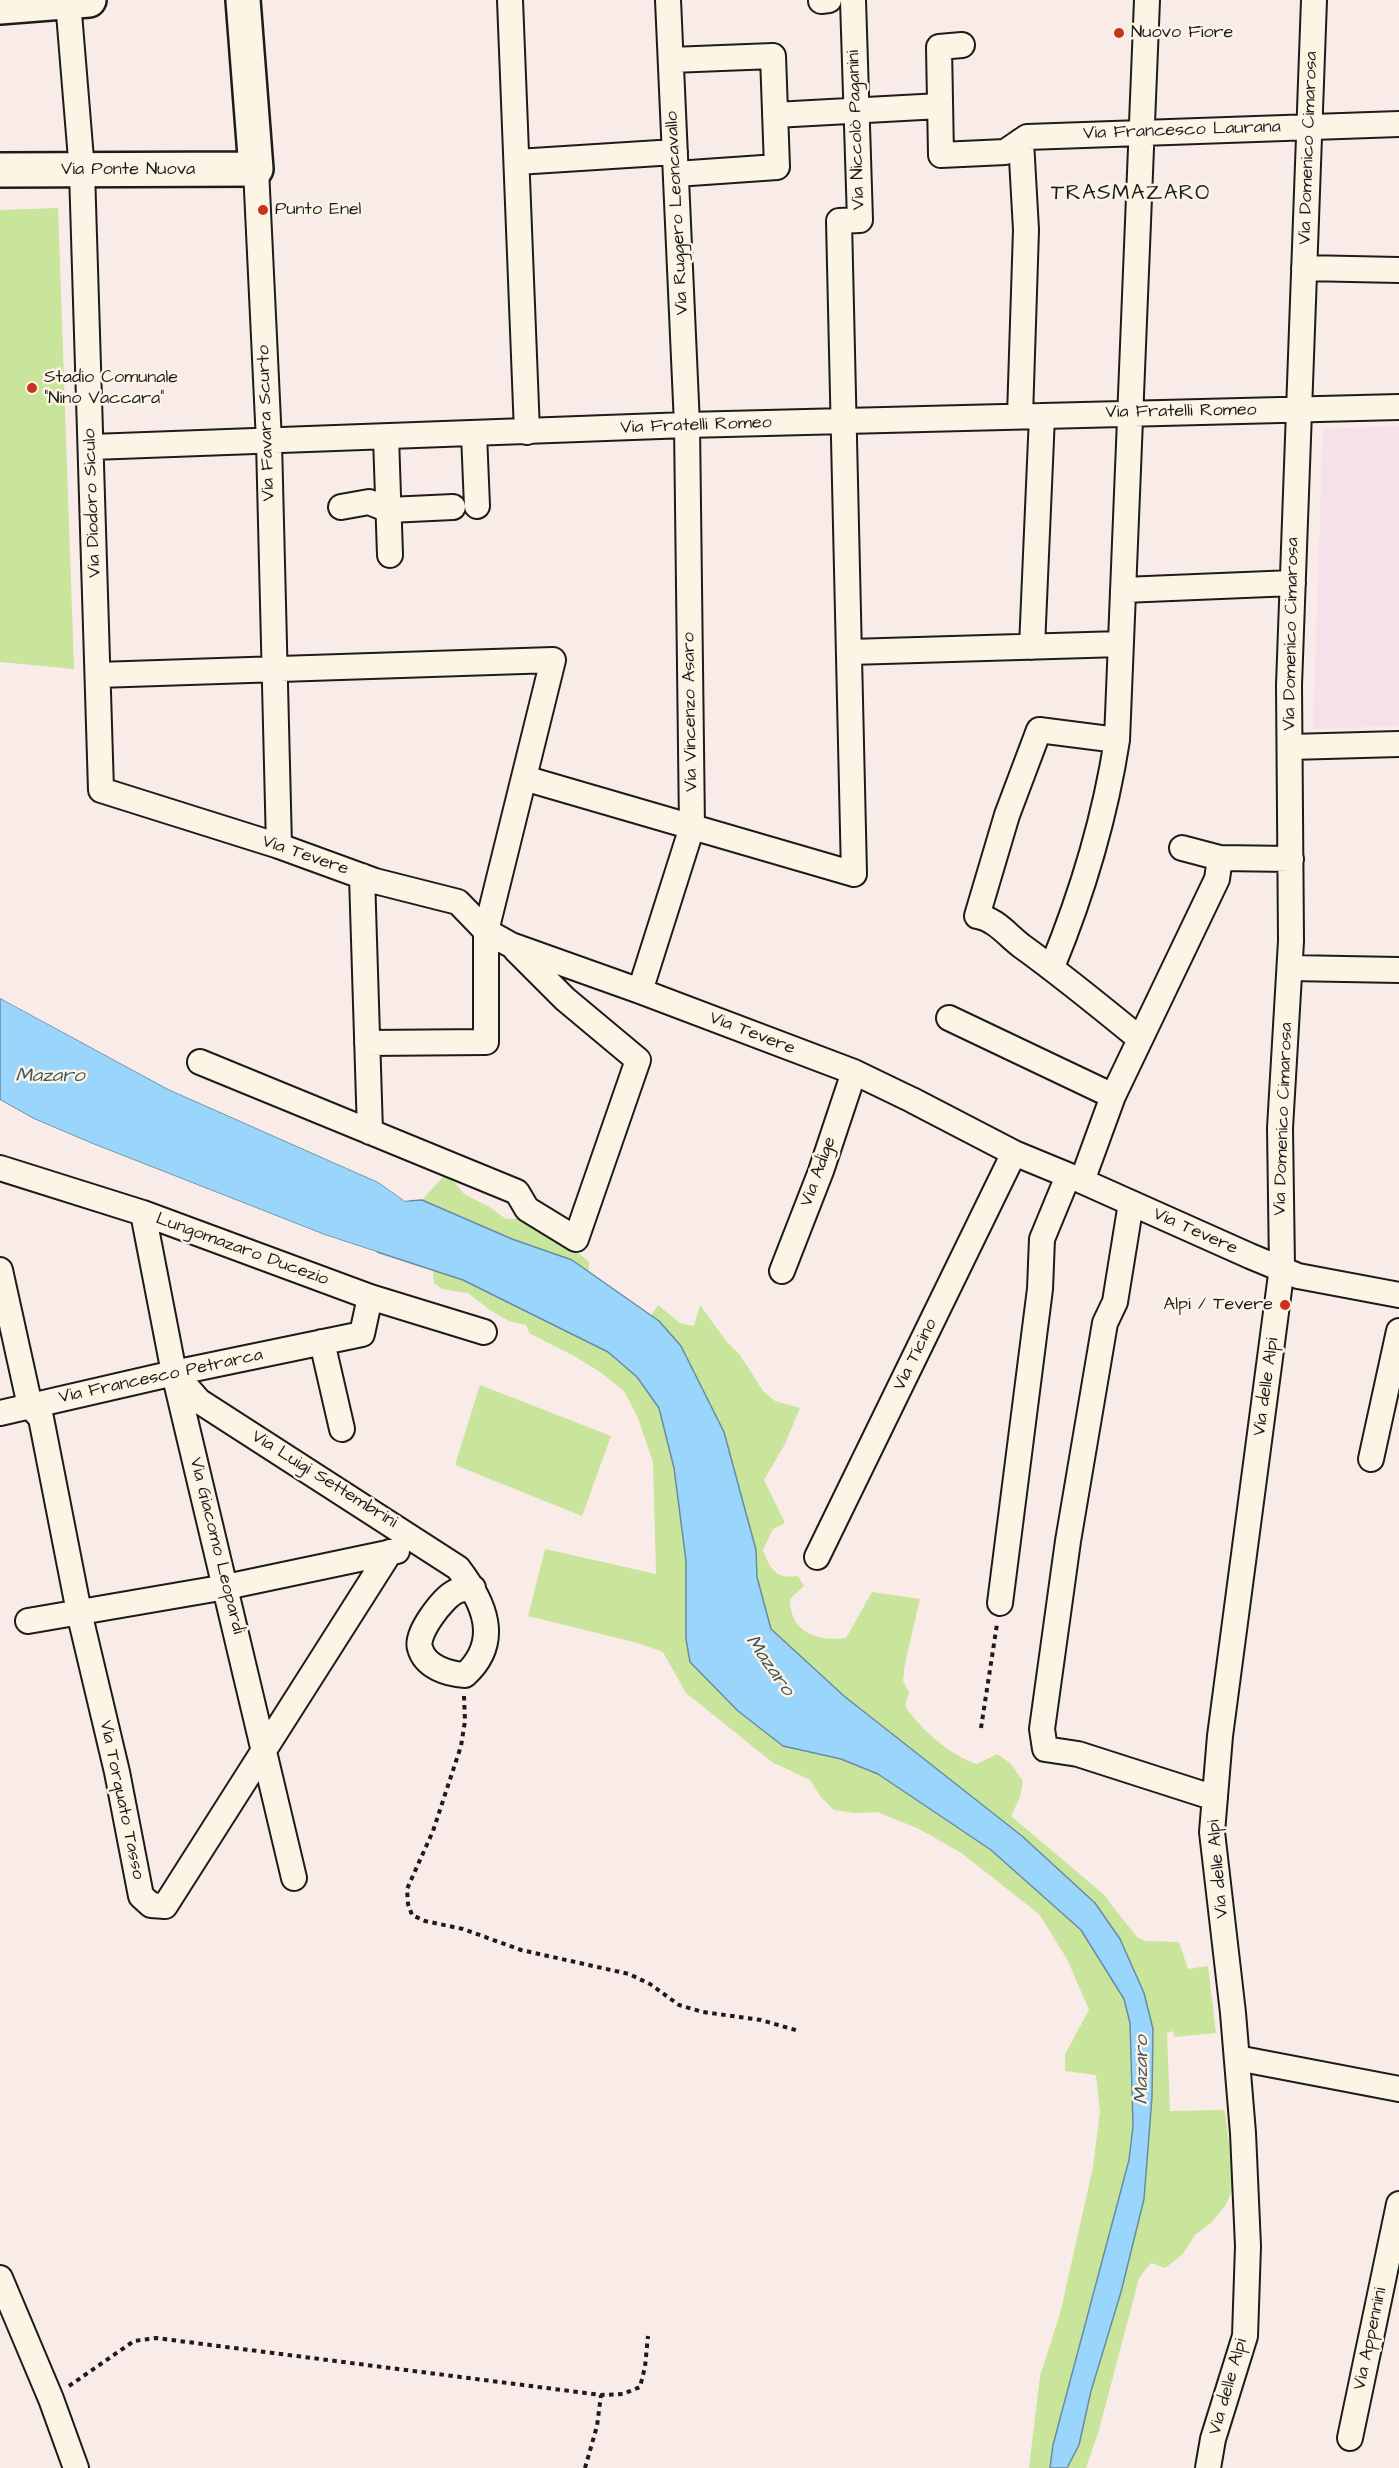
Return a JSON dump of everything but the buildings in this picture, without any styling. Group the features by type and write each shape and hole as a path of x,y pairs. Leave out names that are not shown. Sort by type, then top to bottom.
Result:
{"main road":[{"path":"0,7 89,0"},
{"name":"Via Favara Scurto","path":"243,0 256,169"},
{"name":"Via Ponte Nuova","path":"0,170 256,169"}],"street":[{"name":"Via Diodoro Siculo","path":"68,0 82,171 101,790"},
{"path":"510,0 527,432"},
{"name":"Via Ruggero Leoncavallo","path":"668,0 687,425"},
{"path":"821,1 829,0"},
{"name":"Via Niccolò Paganini","path":"845,421 839,221 861,220 853,0"},
{"path":"1052,967 1077,906 1100,826 1117,740 1147,0"},
{"name":"Via Domenico Cimarosa","path":"1282,1268 1280,1128 1290,968 1293,583 1314,0"},
{"path":"775,115 940,106 939,47 962,45"},
{"path":"517,162 675,163 777,167 773,56 671,60"},
{"name":"Via Francesco Laurana","path":"940,106 940,155 1013,146 1027,137 1399,124"},
{"path":"1013,146 1026,230 1031,416 1032,646"},
{"name":"Via Favara Scurto","path":"256,169 268,442 279,846"},
{"path":"1305,268 1399,270"},
{"name":"Via Fratelli Romeo","path":"92,447 687,425 1399,407"},
{"path":"524,778 854,874 845,421"},
{"name":"Via Vincenzo Asaro","path":"640,991 692,826 687,425"},
{"path":"474,434 477,506"},
{"path":"386,437 390,555"},
{"path":"341,507 369,502 388,510 453,507"},
{"path":"1123,590 1293,583"},
{"path":"850,652 1121,644"},
{"path":"98,675 553,660 486,931 486,1042 367,1043"},
{"path":"1117,740 1039,730 1007,816 977,916 988,918 1140,1039"},
{"path":"1290,747 1399,744"},
{"name":"Via Tevere","path":"101,790 279,846 362,876 458,902 486,931 511,945 854,1072 1014,1154 1075,1178 1250,1256 1298,1276 1399,1295"},
{"path":"1182,848 1220,858 1291,859"},
{"path":"1000,1603 1040,1289 1042,1239 1075,1178 1217,879 1220,858"},
{"path":"362,876 370,1132"},
{"path":"200,1062 517,1192 527,1209 576,1239 638,1060 565,999 511,945"},
{"path":"1290,968 1399,970"},
{"path":"949,1018 1113,1096"},
{"name":"Via Adige","path":"782,1271 821,1172 854,1072"},
{"name":"Via Ticino","path":"817,1557 1014,1154"},
{"name":"Lungomazaro Ducezio","path":"5,1173 143,1213 370,1297 484,1332"},
{"path":"1131,1203 1115,1302 1105,1323 1068,1541 1042,1729 1043,1741 1045,1749 1078,1755 1215,1798"},
{"name":"Via Giacomo Leopardi","path":"143,1213 174,1373 294,1878"},
{"name":"Via delle Alpi","path":"1208,2468 1213,2439 1245,2336 1248,2246 1237,2058 1212,1832 1220,1736 1282,1268"},
{"name":"Via Torquato Tasso","path":"0,1270 30,1406 40,1418 79,1612 117,1772 141,1896 151,1905 165,1906 390,1552"},
{"name":"Via Francesco Petrarca","path":"0,1413 174,1373 362,1334 370,1297"},
{"path":"1371,1459 1399,1331"},
{"path":"322,1342 342,1429"},
{"name":"Via Luigi Settembrini","path":"174,1373 199,1401 426,1545 458,1568 481,1603 485,1624 485,1647 477,1664 465,1675"},
{"path":"28,1621 226,1587 426,1545"},
{"path":"465,1675 451,1674 431,1665 420,1648 420,1636 444,1600 457,1590 473,1588"},
{"path":"1237,2058 1399,2089"},
{"name":"Via Appennini","path":"1350,2438 1399,2204"},
{"path":"0,2278 51,2399 76,2468"}],"path":[{"path":"981,1728 1000,1603"},
{"path":"465,1675 465,1721 461,1746 433,1831 407,1889 408,1904 412,1915 425,1921 464,1929 521,1950 629,1974 650,1984 679,2005 703,2012 762,2020 800,2031"},
{"path":"51,2399 134,2341 156,2338 601,2395 623,2394 640,2387 645,2367 648,2336"},
{"path":"585,2468 597,2426 601,2395"}],"shaded area":[{"path":"1399,426 1399,726 1313,729 1323,429"}],"green space":[{"name":"Stadio Comunale \"Nino Vaccara\"","path":"58,208 74,669 0,662 0,210"},
{"path":"443,1177 452,1179 464,1194 506,1219 520,1219 576,1251 589,1262 589,1272 571,1260 512,1239 422,1200"},
{"path":"433,1270 463,1280 608,1352 637,1377 659,1408 674,1468 686,1561 686,1639 690,1662 783,1746 841,1759 878,1774 991,1850 1081,1930 1124,1999 1130,2024 1133,2126 1129,2160 1053,2445 1050,2468 1029,2468 1040,2376 1060,2314 1093,2167 1100,2112 1096,2075 1065,2071 1065,2054 1089,2010 1067,1959 1039,1914 960,1852 917,1828 877,1812 855,1813 834,1810 821,1797 810,1780 772,1762 686,1693 663,1652 638,1643 528,1616 545,1549 656,1574 653,1462 638,1418 624,1391 576,1357 529,1333 526,1325 509,1321 468,1293 442,1289 434,1283"},
{"path":"658,1305 680,1323 694,1326 700,1305 726,1341 740,1355 763,1391 775,1401 800,1408 785,1444 764,1480 785,1523 773,1529 763,1550 775,1572 784,1576 798,1576 804,1586 790,1599 791,1610 800,1627 815,1636 846,1638 872,1592 920,1599 903,1681 909,1692 905,1706 912,1715 937,1741 967,1760 977,1764 997,1754 1010,1763 1023,1781 1020,1797 1011,1816 1103,1894 1137,1937 1145,1941 1179,1942 1188,1969 1208,1966 1216,2033 1174,2037 1173,2031 1167,2033 1170,2111 1223,2110 1225,2112 1234,2186 1225,2206 1211,2223 1195,2235 1182,2255 1165,2268 1151,2263 1139,2278 1099,2430 1086,2468 1067,2468 1079,2445 1091,2391 1121,2292 1144,2199 1152,2097 1153,2029 1144,1993 1120,1939 1095,1903 1022,1836 844,1696 771,1629 757,1577 756,1550 724,1431 651,1316"},
{"path":"480,1385 611,1436 582,1516 455,1465"}],"water":[{"name":"Mazaro","path":"0,998 168,1089 378,1182 405,1201 422,1200 512,1239 572,1260 659,1321 681,1346 724,1432 756,1550 757,1577 771,1629 844,1696 1022,1836 1095,1903 1120,1939 1144,1993 1153,2029 1152,2097 1144,2199 1121,2292 1091,2391 1079,2445 1067,2468 1050,2468 1053,2445 1129,2160 1133,2126 1130,2023 1124,1999 1081,1930 991,1850 878,1774 841,1759 783,1746 738,1711 690,1662 686,1639 686,1561 674,1468 659,1408 637,1377 608,1352 463,1280 325,1235 93,1144 34,1119 0,1100"}],"pier":[{"path":"0,995 170,1086 379,1179 406,1198 424,1198 405,1201 378,1182 168,1089 0,998"},
{"path":"0,1100 34,1119 93,1144 325,1235 377,1252 376,1255 323,1238 92,1147 32,1122 0,1103"}],"place":[{"name":"Nuovo Fiore","path":"1119,33"},
{"name":"Punto Enel","path":"263,210"},
{"name":"Stadio Comunale \"Nino Vaccara\"","path":"32,388"},
{"name":"Alpi / Tevere","path":"1285,1305"}],"district":[{"name":"TRASMAZARO","path":"1131,195"}]}
